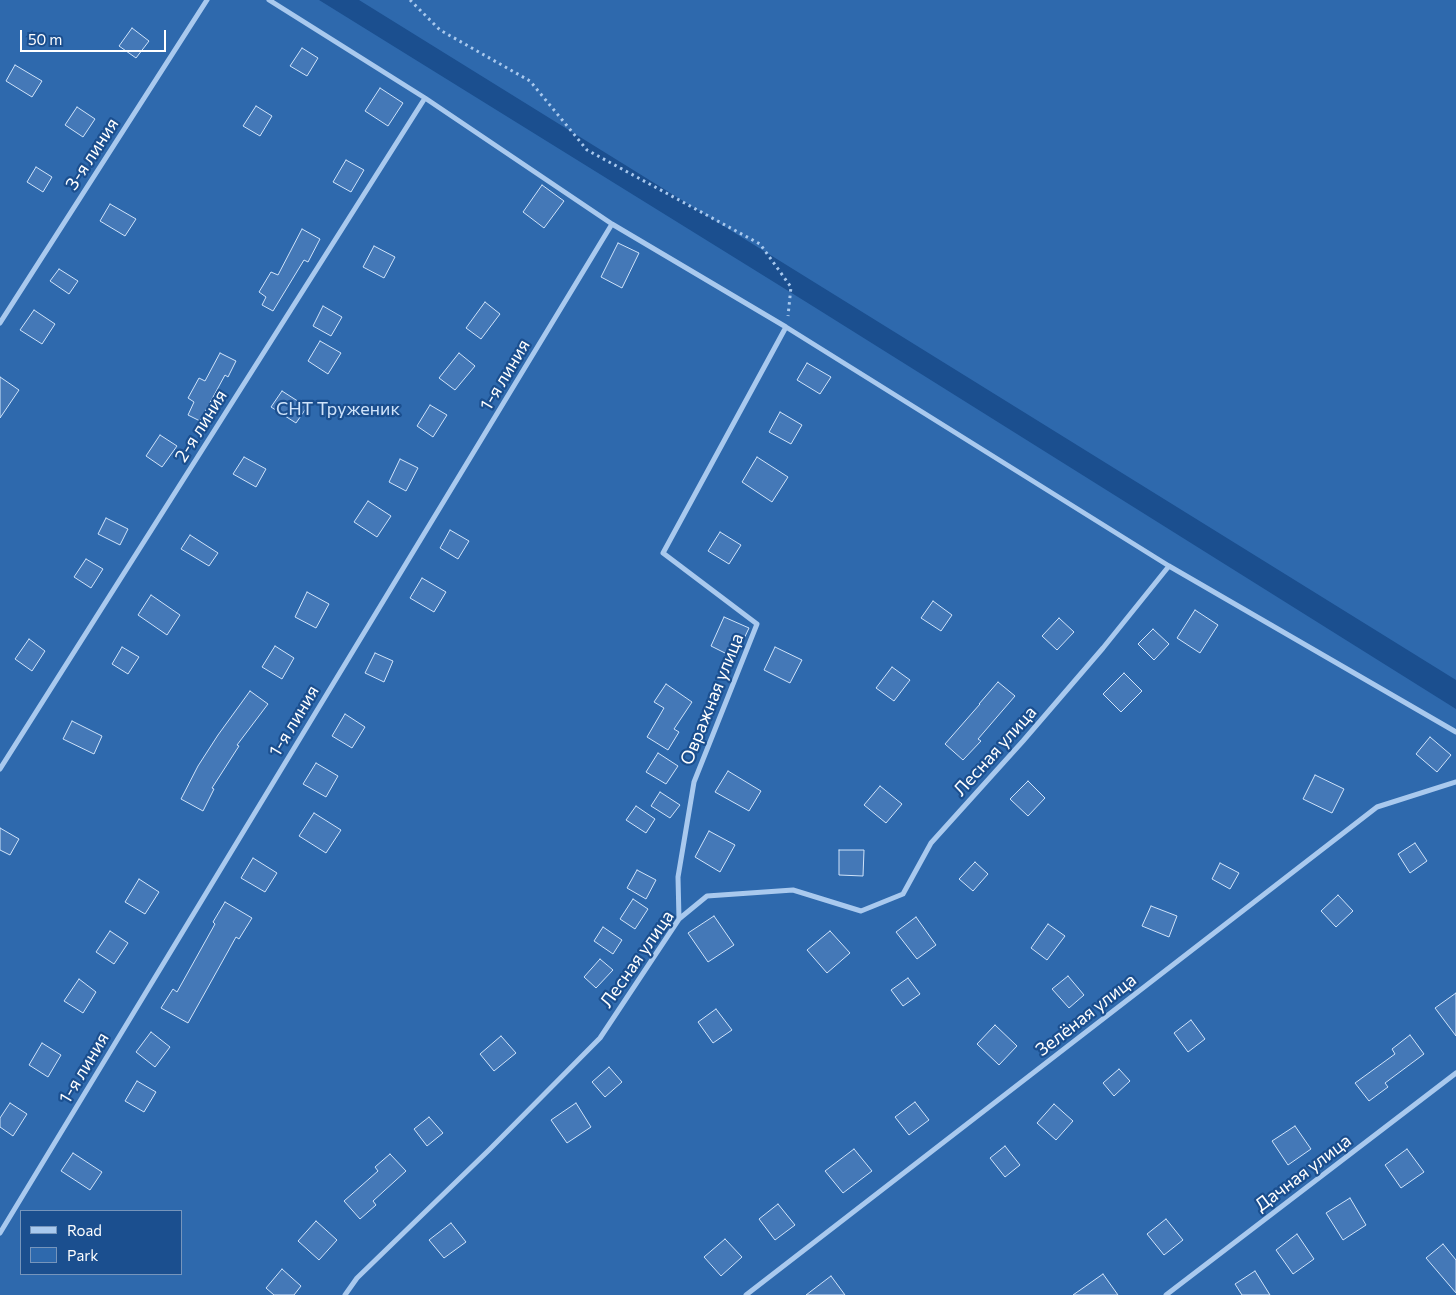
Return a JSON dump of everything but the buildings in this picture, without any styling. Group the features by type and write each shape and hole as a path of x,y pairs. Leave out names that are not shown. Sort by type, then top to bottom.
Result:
{"street":[{"name":"3-я линия","path":"0,323 207,0"},
{"path":"269,0 425,98 612,224 786,327 1169,566 1456,732"},
{"name":"2-я линия","path":"0,769 425,98"},
{"name":"1-я линия","path":"0,1233 612,224"},
{"name":"Овражная улица","path":"679,918 678,877 694,782 757,624 663,553 786,327"},
{"name":"Лесная улица","path":"345,1295 357,1278 489,1150 600,1038 679,918 707,896 793,890 861,911 903,894 931,843 1024,741 1169,566"},
{"name":"Зелёная улица","path":"746,1295 1376,806 1456,782"},
{"name":"Дачная улица","path":"1166,1295 1456,1073"}],"path":[{"path":"410,0 440,30 530,80 588,150 760,244 791,287 786,327"}],"green space":[{"name":"СНТ Труженик","path":"0,0 319,0 811,305 1456,709 1456,1295 0,1295"},
{"path":"359,0 1456,0 1456,680"}]}
